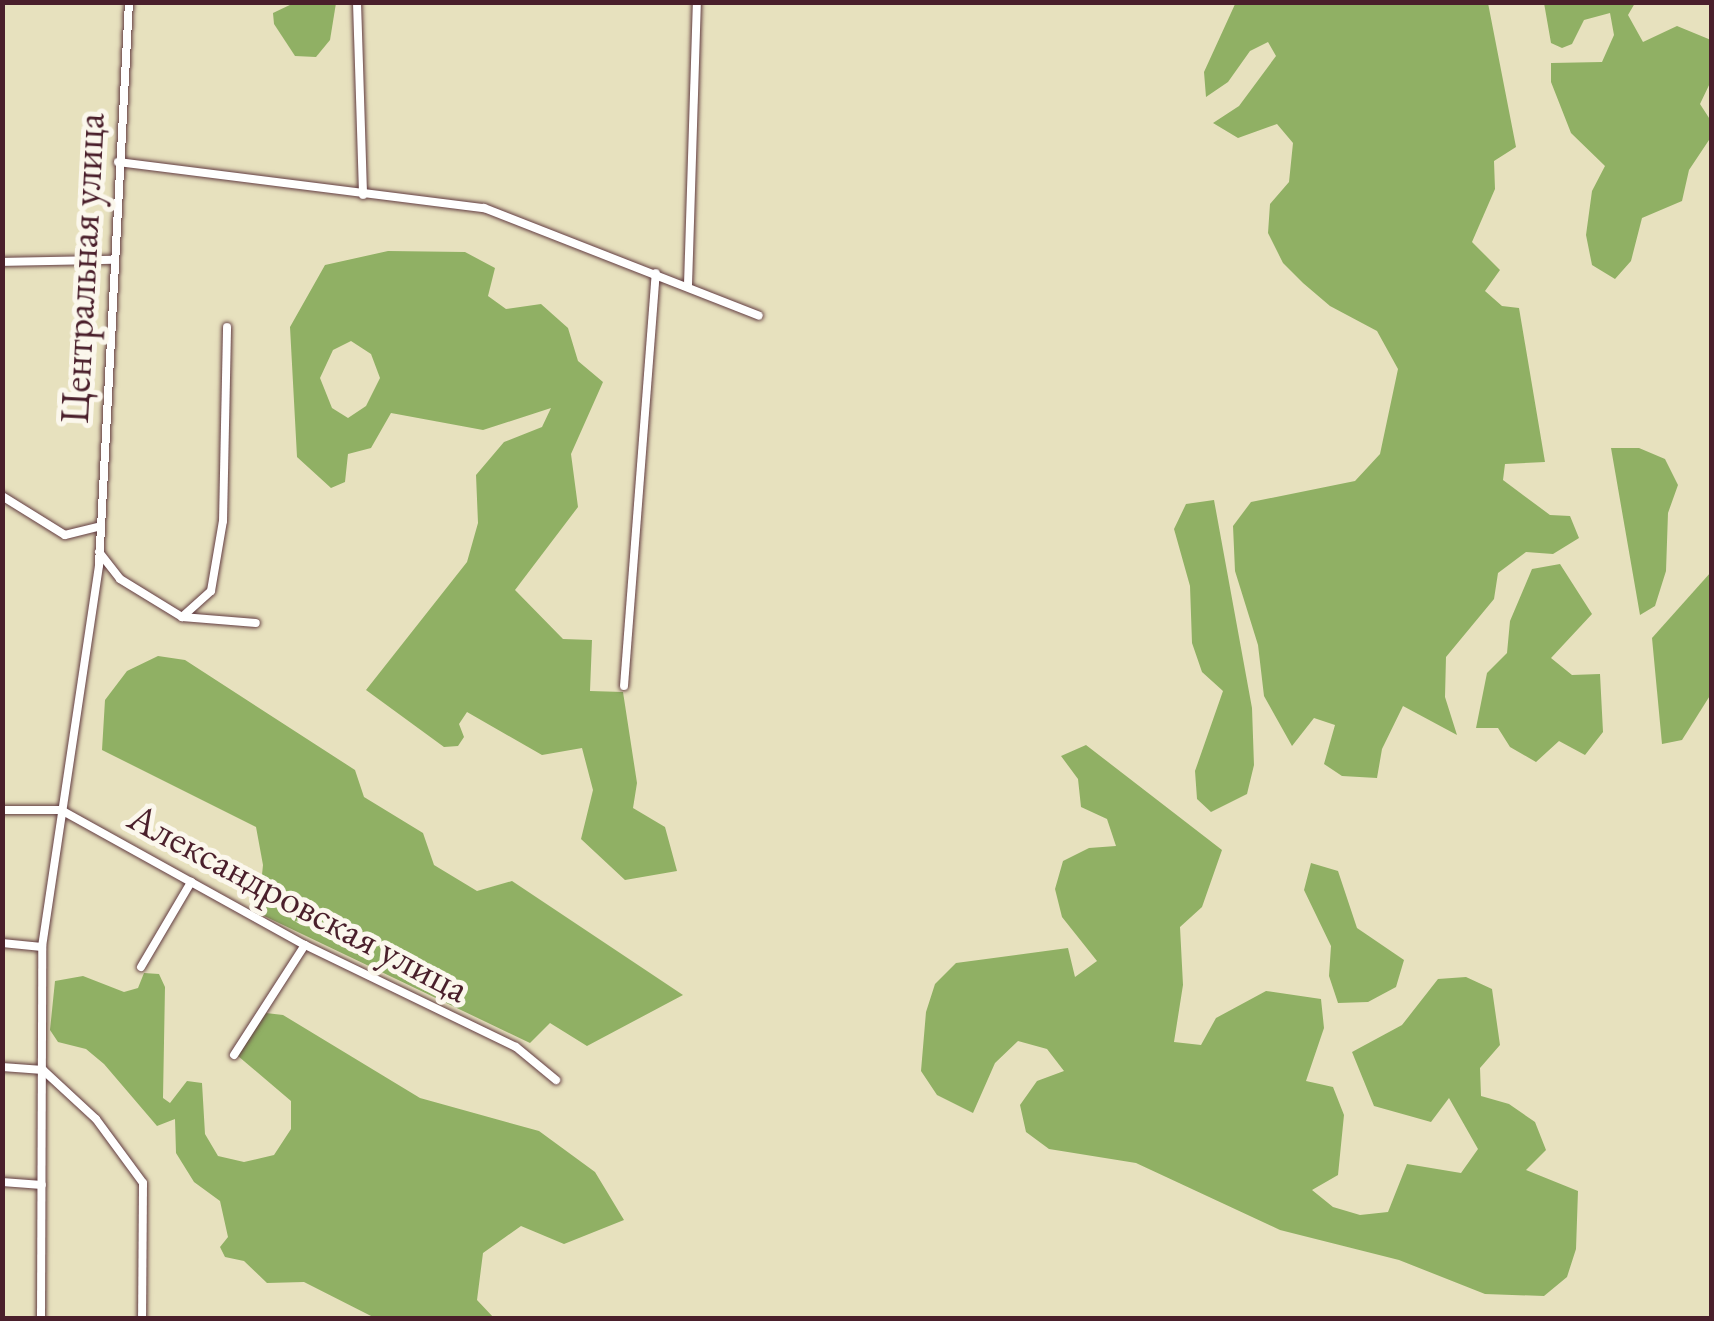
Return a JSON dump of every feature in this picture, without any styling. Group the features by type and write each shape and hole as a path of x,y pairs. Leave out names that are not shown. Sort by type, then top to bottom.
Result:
{"street":[{"name":"Центральная улица","path":"41,1318 42,947 99,552 110,260 129,2"},
{"path":"357,2 363,195"},
{"path":"688,285 697,2"},
{"path":"118,162 484,208 656,272 759,316"},
{"path":"2,262 110,260"},
{"path":"624,686 656,272"},
{"path":"182,616 211,591 220,538 228,327"},
{"path":"2,496 65,536 100,526"},
{"path":"99,552 120,579 182,616 256,623"},
{"name":"Александровская улица","path":"2,810 61,810 305,945 516,1047 556,1080"},
{"path":"142,968 191,882"},
{"path":"2,943 42,947"},
{"path":"234,1055 305,945"},
{"path":"2,1066 43,1070 96,1119 143,1183 142,1318"},
{"path":"2,1182 42,1185"}],"green space":[{"path":"1236,2 1488,3 1516,147 1494,161 1495,189 1472,242 1500,270 1485,291 1502,306 1519,308 1545,462 1505,464 1503,480 1550,515 1570,516 1579,538 1553,554 1526,552 1498,573 1494,599 1446,657 1445,697 1457,735 1403,706 1382,749 1377,778 1342,776 1324,764 1335,725 1314,718 1292,746 1264,696 1258,645 1235,571 1233,526 1251,502 1355,481 1380,454 1398,369 1377,331 1330,306 1303,283 1283,263 1268,233 1270,204 1289,182 1293,143 1277,124 1238,138 1213,123 1239,106 1276,56 1268,42 1250,51 1228,82 1206,97 1204,72"},
{"path":"294,3 336,3 330,40 316,57 295,56 274,24 273,13"},
{"path":"1544,3 1635,3 1628,15 1643,42 1677,26 1711,40 1711,81 1700,104 1711,121 1711,137 1689,170 1682,201 1642,218 1631,261 1615,279 1592,265 1586,235 1592,191 1605,166 1571,133 1551,82 1551,63 1602,62 1614,35 1610,13 1584,20 1572,44 1562,48 1551,43"},
{"path":"388,251 465,252 495,268 488,296 506,309 541,304 568,328 578,361 603,382 571,454 578,507 515,590 563,639 592,640 590,691 623,692 637,783 633,808 665,827 677,871 625,880 581,839 593,790 582,748 542,755 467,712 459,724 464,737 458,746 444,747 366,690 467,562 478,523 476,475 504,442 542,427 551,408 483,430 391,413 371,448 348,454 345,482 331,488 297,457 290,327 325,265","holes":["351,341 371,354 380,378 366,406 348,418 332,408 320,378 333,350"]},
{"path":"1611,448 1639,448 1665,459 1678,485 1668,513 1666,571 1655,606 1640,615"},
{"path":"1214,500 1252,708 1254,765 1247,794 1211,812 1197,799 1195,771 1223,691 1202,672 1192,643 1190,586 1174,529 1186,504"},
{"path":"1560,564 1592,614 1551,658 1572,675 1600,674 1603,732 1585,755 1559,741 1536,762 1510,747 1498,728 1476,728 1487,673 1507,653 1510,621 1532,569"},
{"path":"1711,572 1711,694 1682,740 1662,744 1652,638"},
{"path":"158,656 185,660 355,770 364,797 423,833 434,865 477,891 512,881 683,995 587,1046 550,1023 530,1043 258,913 263,865 256,827 102,750 105,700 127,671"},
{"path":"1086,745 1222,850 1202,907 1180,927 1183,985 1174,1042 1201,1045 1216,1018 1266,991 1321,999 1324,1028 1306,1081 1333,1087 1344,1115 1338,1175 1312,1190 1333,1207 1360,1215 1388,1212 1407,1164 1461,1173 1478,1149 1449,1098 1431,1122 1374,1106 1352,1052 1402,1025 1438,979 1466,977 1492,989 1500,1045 1480,1068 1481,1096 1509,1104 1535,1122 1546,1150 1526,1170 1578,1191 1576,1249 1567,1277 1544,1296 1485,1294 1399,1260 1280,1230 1136,1163 1049,1149 1026,1132 1020,1105 1037,1081 1064,1071 1047,1049 1018,1041 995,1063 973,1113 937,1095 921,1071 926,1012 935,984 956,963 1068,948 1075,977 1097,961 1062,917 1055,889 1063,861 1089,848 1116,846 1107,819 1081,807 1078,779 1061,756"},
{"path":"1311,863 1338,871 1357,928 1404,960 1396,987 1368,1002 1338,1003 1329,976 1331,946 1304,890"},
{"path":"144,973 159,974 165,987 163,1098 170,1103 187,1081 202,1083 205,1134 218,1156 244,1162 274,1155 291,1129 291,1101 238,1056 266,1013 283,1015 420,1098 539,1131 595,1172 624,1220 564,1244 521,1226 483,1253 477,1300 494,1318 375,1318 304,1282 267,1283 244,1261 225,1257 220,1247 228,1237 220,1201 194,1182 176,1153 175,1119 157,1126 104,1064 86,1049 58,1042 50,1030 55,981 83,976 124,992 138,988"}]}
